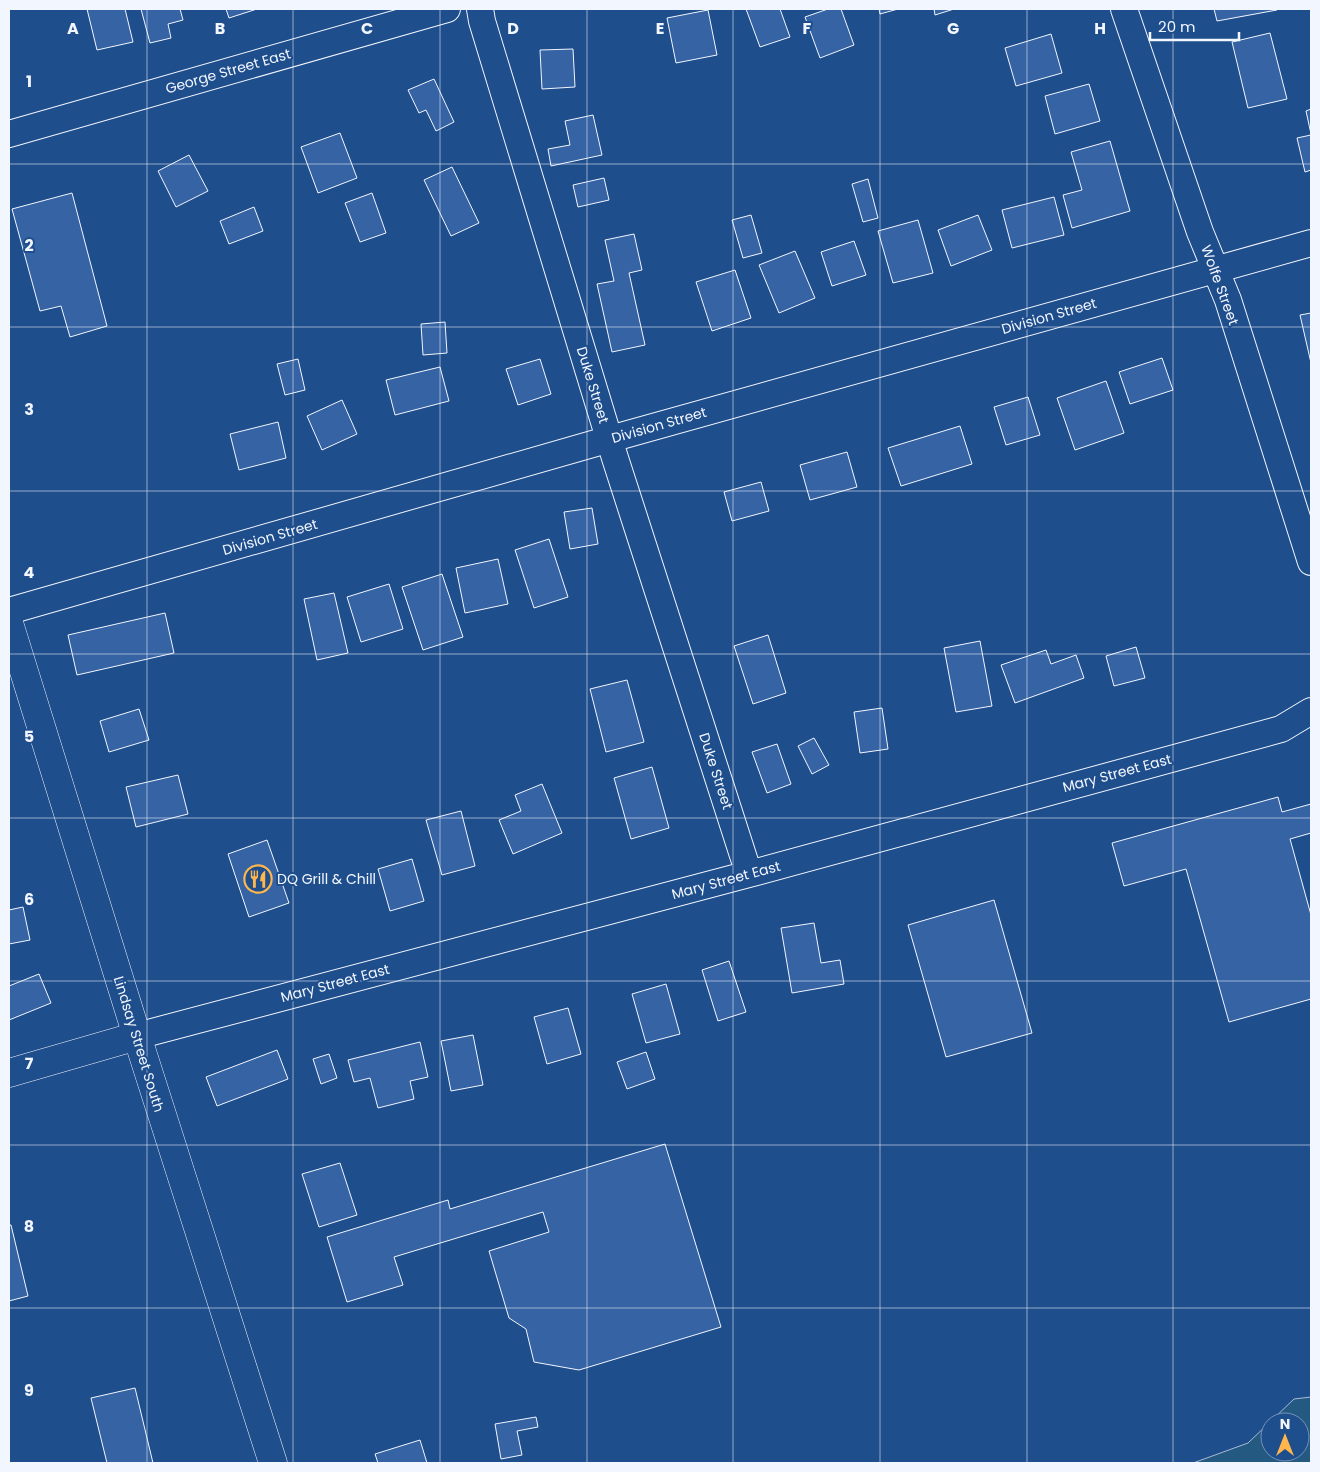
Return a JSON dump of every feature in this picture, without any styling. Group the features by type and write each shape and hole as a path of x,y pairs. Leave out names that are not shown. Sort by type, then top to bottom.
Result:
{"main road":[{"name":"Lindsay Street South","path":"9,623 137,1036 273,1463"},
{"path":"9,1073 137,1036"}],"street":[{"name":"George Street East","path":"9,134 446,9"},
{"name":"Duke Street","path":"480,9 482,21 610,439 749,874"},
{"name":"Wolfe Street","path":"1124,9 1197,222 1228,300 1311,562"},
{"name":"Division Street","path":"9,611 610,439 1311,243"},
{"name":"Mary Street East","path":"137,1036 749,874 1280,729 1311,712"}],"shaded area":[{"path":"1311,1397 1311,1463 1193,1463 1248,1443 1260,1432 1260,1462 1310,1462 1310,1412 1280,1412 1294,1399"}],"building":[{"path":"87,9 125,9 133,42 97,50"},
{"path":"141,9 180,9 183,20 168,24 171,38 150,43"},
{"path":"226,9 257,9 229,18"},
{"path":"746,9 780,9 790,37 760,47"},
{"path":"828,9 841,9 854,45 820,58 805,17"},
{"path":"879,9 898,9 880,14"},
{"path":"934,9 954,9 935,15"},
{"path":"1214,9 1277,9 1277,10 1217,21"},
{"path":"708,10 717,55 676,63 667,18"},
{"path":"1270,33 1287,99 1248,108 1232,42"},
{"path":"1051,34 1062,73 1016,86 1005,48"},
{"path":"573,49 575,87 542,89 540,50"},
{"path":"434,79 454,122 436,131 426,110 419,113 408,90"},
{"path":"1089,84 1100,121 1055,134 1045,96"},
{"path":"1311,109 1311,134 1306,111"},
{"path":"593,115 602,155 551,166 548,149 570,145 565,121"},
{"path":"340,133 357,178 318,193 301,147"},
{"path":"1311,135 1311,170 1305,172 1297,138"},
{"path":"1110,141 1130,211 1072,228 1063,195 1082,190 1071,152"},
{"path":"189,155 208,191 176,207 158,171"},
{"path":"452,167 479,223 451,236 424,180"},
{"path":"604,178 609,200 578,207 573,185"},
{"path":"868,179 878,218 863,222 852,184"},
{"path":"72,193 107,326 70,337 61,306 40,311 12,209"},
{"path":"372,193 386,233 360,242 345,203"},
{"path":"1054,197 1064,235 1012,248 1002,210"},
{"path":"254,207 263,231 229,244 220,221"},
{"path":"751,215 762,253 743,258 732,220"},
{"path":"978,215 992,250 951,266 938,230"},
{"path":"918,220 933,273 893,283 878,231"},
{"path":"634,234 642,270 629,273 645,345 612,352 597,284 614,281 605,240"},
{"path":"854,241 866,275 832,286 821,252"},
{"path":"795,251 815,298 779,313 759,265"},
{"path":"735,270 751,318 712,331 696,282"},
{"path":"1311,313 1311,363 1300,315"},
{"path":"445,322 447,353 423,355 421,324"},
{"path":"1162,358 1173,390 1130,404 1119,372"},
{"path":"298,359 305,390 285,395 277,364"},
{"path":"540,359 551,394 518,405 506,369"},
{"path":"440,367 449,401 395,415 386,380"},
{"path":"1106,381 1124,433 1075,450 1057,398"},
{"path":"1028,397 1040,435 1006,445 994,407"},
{"path":"342,400 357,434 322,450 307,416"},
{"path":"278,422 286,458 239,470 230,434"},
{"path":"960,426 972,464 901,486 888,448"},
{"path":"847,452 857,487 810,500 800,465"},
{"path":"761,482 769,511 732,521 724,492"},
{"path":"592,508 598,544 570,549 564,512"},
{"path":"549,539 568,597 534,608 515,550"},
{"path":"498,559 508,604 465,613 456,568"},
{"path":"442,574 463,637 423,650 402,587"},
{"path":"389,584 403,629 361,642 347,597"},
{"path":"334,593 348,653 317,660 304,599"},
{"path":"165,613 174,653 77,675 68,635"},
{"path":"768,635 786,693 753,704 734,646"},
{"path":"980,641 992,706 956,712 944,648"},
{"path":"1136,647 1145,678 1114,686 1106,656"},
{"path":"1046,650 1051,664 1076,655 1084,678 1015,703 1001,665"},
{"path":"627,680 644,742 606,752 590,689"},
{"path":"882,708 888,749 860,753 854,712"},
{"path":"139,709 149,740 109,752 100,721"},
{"path":"814,738 829,765 812,774 798,746"},
{"path":"777,744 791,784 767,793 752,752"},
{"path":"652,767 669,828 631,839 614,778"},
{"path":"178,775 188,814 136,827 126,787"},
{"path":"542,784 562,833 513,854 499,820 521,811 515,795"},
{"path":"1278,797 1282,812 1311,804 1311,833 1290,839 1311,915 1311,999 1229,1022 1186,869 1124,886 1112,843"},
{"path":"461,811 475,866 442,875 426,820"},
{"name":"DQ Grill & Chill","path":"267,840 289,903 249,917 228,854"},
{"path":"412,859 424,901 390,911 378,869"},
{"path":"994,900 1032,1033 946,1057 908,925"},
{"path":"23,907 30,940 9,944 9,910"},
{"path":"814,923 821,963 840,960 844,984 792,993 781,928"},
{"path":"729,961 746,1012 718,1021 702,970"},
{"path":"39,974 51,1003 9,1020 9,986"},
{"path":"666,984 680,1034 646,1043 632,994"},
{"path":"568,1008 581,1054 547,1064 534,1017"},
{"path":"473,1035 483,1085 451,1091 441,1041"},
{"path":"420,1042 428,1077 410,1081 414,1099 378,1108 370,1078 354,1082 348,1060"},
{"path":"277,1050 288,1079 217,1106 206,1077"},
{"path":"646,1052 655,1079 627,1089 617,1062"},
{"path":"329,1054 337,1078 321,1084 313,1059"},
{"path":"665,1144 721,1327 579,1370 534,1362 526,1329 509,1318 489,1251 549,1232 543,1212 394,1257 403,1285 347,1302 327,1237 448,1200 450,1209"},
{"path":"340,1163 357,1215 319,1227 302,1174"},
{"path":"9,1225 11,1225 28,1296 9,1301"},
{"path":"135,1388 153,1463 107,1463 91,1398"},
{"path":"536,1417 538,1427 517,1431 522,1455 501,1459 495,1424"},
{"path":"420,1440 427,1463 378,1463 375,1454"}],"place":[{"name":"DQ Grill & Chill","path":"258,879"}]}
